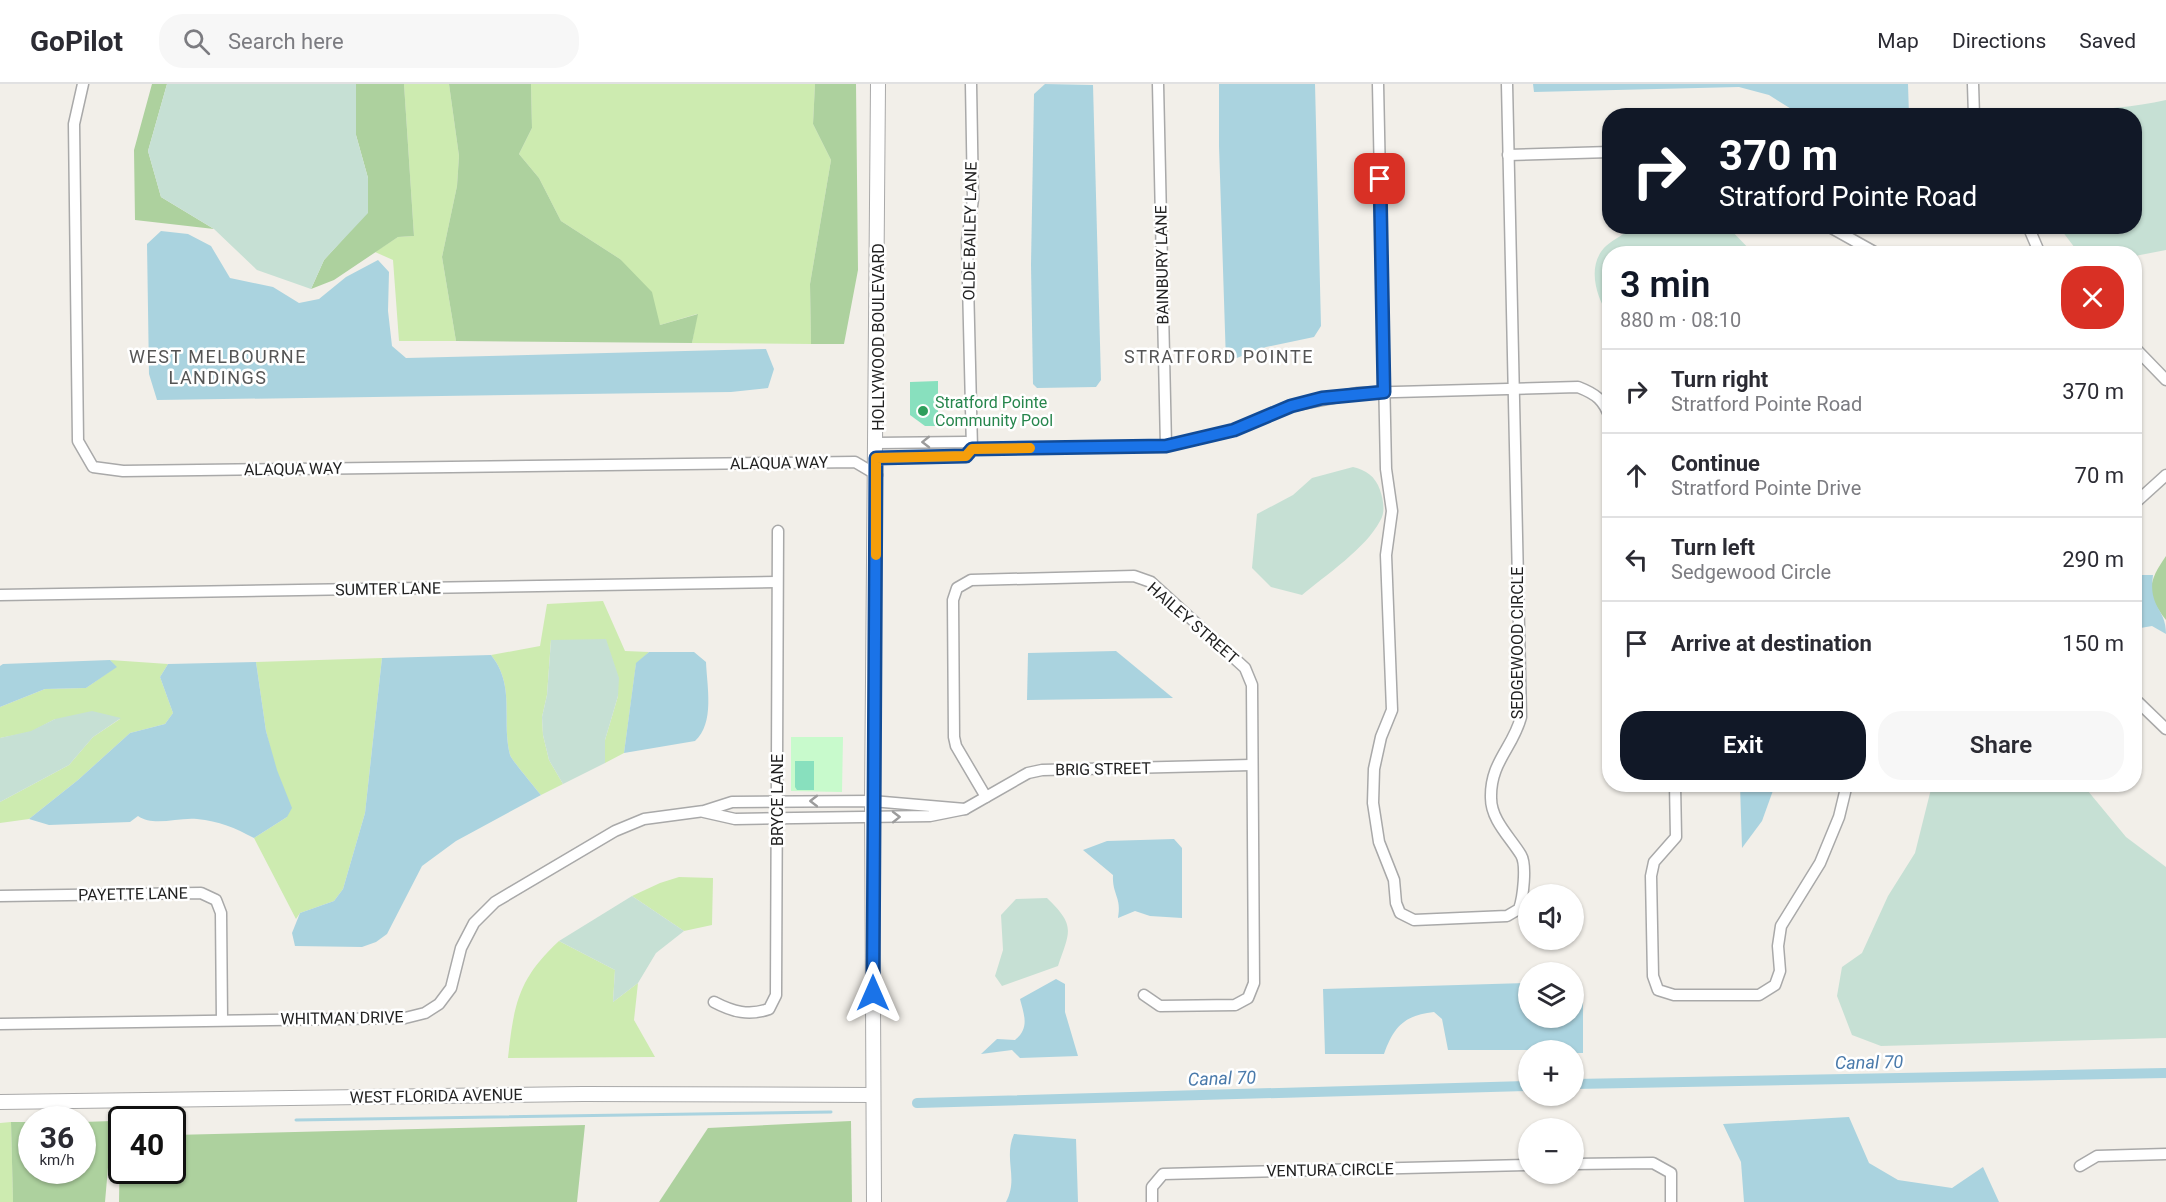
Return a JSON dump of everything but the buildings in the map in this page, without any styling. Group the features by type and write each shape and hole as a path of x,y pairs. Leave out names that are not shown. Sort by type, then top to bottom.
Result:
{"street":[{"name":"ALAQUA WAY","path":"83,84 74,124 78,441 93,467 133,471 855,462 877,475"},
{"name":"HOLLYWOOD BOULEVARD","path":"874,1202 872,801 877,475 878,84"},
{"name":"OLDE BAILEY LANE","path":"970,84 973,199 967,241 972,449"},
{"name":"BAINBURY LANE","path":"1158,84 1166,446"},
{"name":"SEDGEWOOD CIRCLE","path":"1378,84 1386,469 1392,511 1386,555 1392,710 1381,737 1374,769 1373,803 1379,842 1394,880 1396,903 1400,914 1414,920 1507,916 1519,909 1523,897 1522,857 1498,822 1491,800 1498,760 1517,733 1521,717 1507,84"},
{"path":"1972,84 1974,108"},
{"path":"1508,155 1602,152"},
{"path":"1842,234 1864,246"},
{"path":"2142,355 2166,380"},
{"path":"876,458 966,456 972,449 1166,446 1234,430 1291,406 1322,398 1384,392 1578,387 1596,394 1602,401"},
{"path":"877,443 966,442 972,449"},
{"path":"2142,497 2166,475"},
{"name":"BRYCE LANE","path":"714,1002 734,1012 759,1012 769,1009 776,995 778,531"},
{"name":"HAILEY STREET","path":"986,797 956,746 954,737 952,600 957,588 970,580 1134,576 1151,582 1245,668 1252,685 1254,983 1248,999 1235,1005 1161,1006 1144,995"},
{"name":"SUMTER LANE","path":"0,595 777,582"},
{"path":"2142,706 2166,729"},
{"name":"BRIG STREET","path":"872,818 930,816 966,809 1028,773 1042,770 1251,765"},
{"path":"1675,792 1676,837 1654,862 1651,876 1653,976 1658,990 1674,995 1759,995 1775,985 1780,971 1778,946 1781,926 1820,862 1839,817 1845,792"},
{"path":"872,801 966,809"},
{"name":"WHITMAN DRIVE","path":"0,1024 405,1018 425,1013 439,1004 451,988 460,948 474,923 495,902 615,831 644,819 704,812 732,802 872,801"},
{"name":"WHITMAN DRIVE","path":"704,812 735,819 872,818"},
{"name":"PAYETTE LANE","path":"0,896 201,893 216,900 221,913 222,1020"},
{"name":"WEST FLORIDA AVENUE","path":"0,1102 583,1094 873,1095"},
{"path":"2079,1166 2097,1155 2166,1154"},
{"path":"1584,1164 1653,1163 1671,1173 1671,1202"},
{"name":"VENTURA CIRCLE","path":"1152,1202 1152,1187 1163,1174 1518,1166"}],"green space":[{"path":"152,84 167,84 148,151 161,197 214,229 135,220 134,150"},
{"path":"167,84 356,84 356,135 368,178 368,213 324,260 311,289 257,270 214,229 161,197 148,151"},
{"path":"356,84 404,84 414,236 398,237 334,280 311,289 324,260 344,238 368,178 356,135"},
{"path":"404,84 449,84 459,156 457,186 442,257 456,341 399,341 393,260 375,252 398,237 414,236"},
{"path":"449,84 531,84 532,128 519,154 539,178 561,221 620,259 652,292 660,325 698,314 692,343 456,341 442,257 457,186 459,156"},
{"path":"531,84 815,84 813,124 831,160 810,284 811,344 692,343 697,314 660,325 620,259 561,221 539,178 519,154 532,128"},
{"path":"815,84 856,84 858,270 844,344 811,344 810,284 831,160 813,124"},
{"path":"2166,100 2166,250 2142,255 2142,246 2073,246 2064,234 2142,234 2142,108 2113,108"},
{"path":"1623,234 1735,234 1746,246 1606,246"},
{"path":"1602,251 1602,304 1595,281 1596,262"},
{"path":"938,381 938,426 925,426 910,415 910,382"},
{"path":"1353,467 1370,474 1380,490 1383,514 1374,531 1345,561 1302,595 1271,587 1252,568 1257,514 1293,495 1312,478"},
{"path":"2166,556 2166,620 2155,603 2151,588 2155,573"},
{"path":"603,601 625,651 649,652 636,664 624,753 605,763 605,740 618,696 551,640 547,695 542,717 543,735 549,760 563,784 541,795 510,755 506,691 499,667 491,655 540,646 547,604"},
{"path":"606,639 619,678 618,696 605,740 605,763 563,784 549,760 543,735 542,717 547,695 551,640"},
{"path":"382,658 365,813 343,889 334,901 300,913 296,919 254,838 287,817 266,731 256,662"},
{"path":"110,660 168,664 160,677 173,713 165,724 130,733 78,780 29,819 0,823 0,802 69,765 93,737 120,719 55,719 31,732 0,738 0,707 45,689 86,688 116,667"},
{"path":"92,711 121,718 93,737 69,765 0,802 0,738 31,731 55,719"},
{"path":"791,737 843,737 842,792 791,791"},
{"path":"795,761 814,761 814,790 797,790 795,787"},
{"path":"1930,792 2089,792 2126,837 2166,867 2166,1038 1881,1046 1852,1035 1837,996 1842,967 1862,953 1888,896 1915,853"},
{"path":"679,877 713,878 712,925 684,931 632,896"},
{"path":"632,896 684,931 656,953 638,983 613,1002 615,970 559,941"},
{"path":"1047,898 1063,916 1068,929 1058,966 1002,986 995,976 1003,950 1001,915 1016,899"},
{"path":"559,941 615,970 613,1002 638,983 634,1020 655,1057 508,1058 516,1007 526,980"},
{"path":"108,1121 105,1202 13,1202 11,1122 18,1122 18,1184 96,1184 96,1122"},
{"path":"851,1121 852,1202 659,1202 708,1128"},
{"path":"11,1122 13,1202 0,1202 0,1123"},
{"path":"585,1125 577,1202 119,1202 119,1184 186,1184 186,1135"}],"water":[{"path":"1045,84 1093,85 1101,380 1096,387 1037,388 1033,384 1031,265 1034,94"},
{"path":"1219,84 1315,84 1321,326 1314,337 1266,347 1226,362 1219,146"},
{"path":"1533,84 1908,84 1909,108 1790,108 1769,95 1739,87 1534,92"},
{"path":"161,231 188,234 211,246 230,278 273,287 299,303 319,299 346,277 378,260 389,272 388,311 392,346 406,358 766,349 774,369 768,388 731,392 157,400 149,374 147,244"},
{"path":"2142,575 2153,575 2153,595 2163,618 2166,634 2152,626 2142,628"},
{"path":"1116,651 1173,698 1027,700 1028,653"},
{"path":"649,652 694,652 706,662 708,715 695,741 624,753 636,663"},
{"path":"491,655 499,667 506,691 510,755 541,795 456,841 422,866 387,934 376,942 362,947 295,946 292,933 300,913 334,901 343,889 365,813 382,658"},
{"path":"110,660 117,667 86,688 45,689 0,707 0,666 3,664"},
{"path":"256,662 266,731 277,770 292,808 287,817 254,838 213,821 197,819 151,821 138,816 130,822 49,825 29,819 78,780 130,733 165,724 173,713 160,677 168,664"},
{"path":"1740,792 1772,792 1762,821 1742,848"},
{"path":"1174,839 1182,848 1182,918 1150,916 1135,911 1118,918 1119,905 1113,875 1083,850 1107,841"},
{"path":"1056,979 1065,984 1065,1012 1078,1056 1020,1058 1012,1050 981,1054 997,1039 1015,1040 1020,1035 1025,1021 1020,999"},
{"path":"1518,983 1518,1028 1583,1028 1583,1040 1518,1040 1518,1050 1448,1050 1442,1019 1434,1012 1415,1016 1402,1024 1392,1036 1384,1054 1325,1054 1323,989"},
{"path":"1849,1117 1869,1163 1898,1180 1952,1188 1983,1167 1999,1202 1744,1202 1741,1162 1723,1124"},
{"path":"1014,1134 1076,1139 1078,1202 1006,1202 1011,1185 1010,1152"}],"waterway":[{"name":"Canal 70","path":"1584,1084 2166,1073"},
{"name":"Canal 70","path":"917,1103 1518,1086"},
{"path":"296,1120 831,1112"}],"slow traffic":[{"path":"876,555 876,458 966,456 972,449 1030,448"}],"place":[{"name":"Stratford Pointe Community Pool","path":"923,411"}],"district":[{"name":"STRATFORD POINTE","path":"1219,356"},
{"name":"WEST MELBOURNE LANDINGS","path":"218,366"}],"route":[{"path":"873,993 872,801 876,458 966,456 972,449 1166,446 1197,441 1234,430 1291,406 1322,398 1384,392 1380,179"}]}
